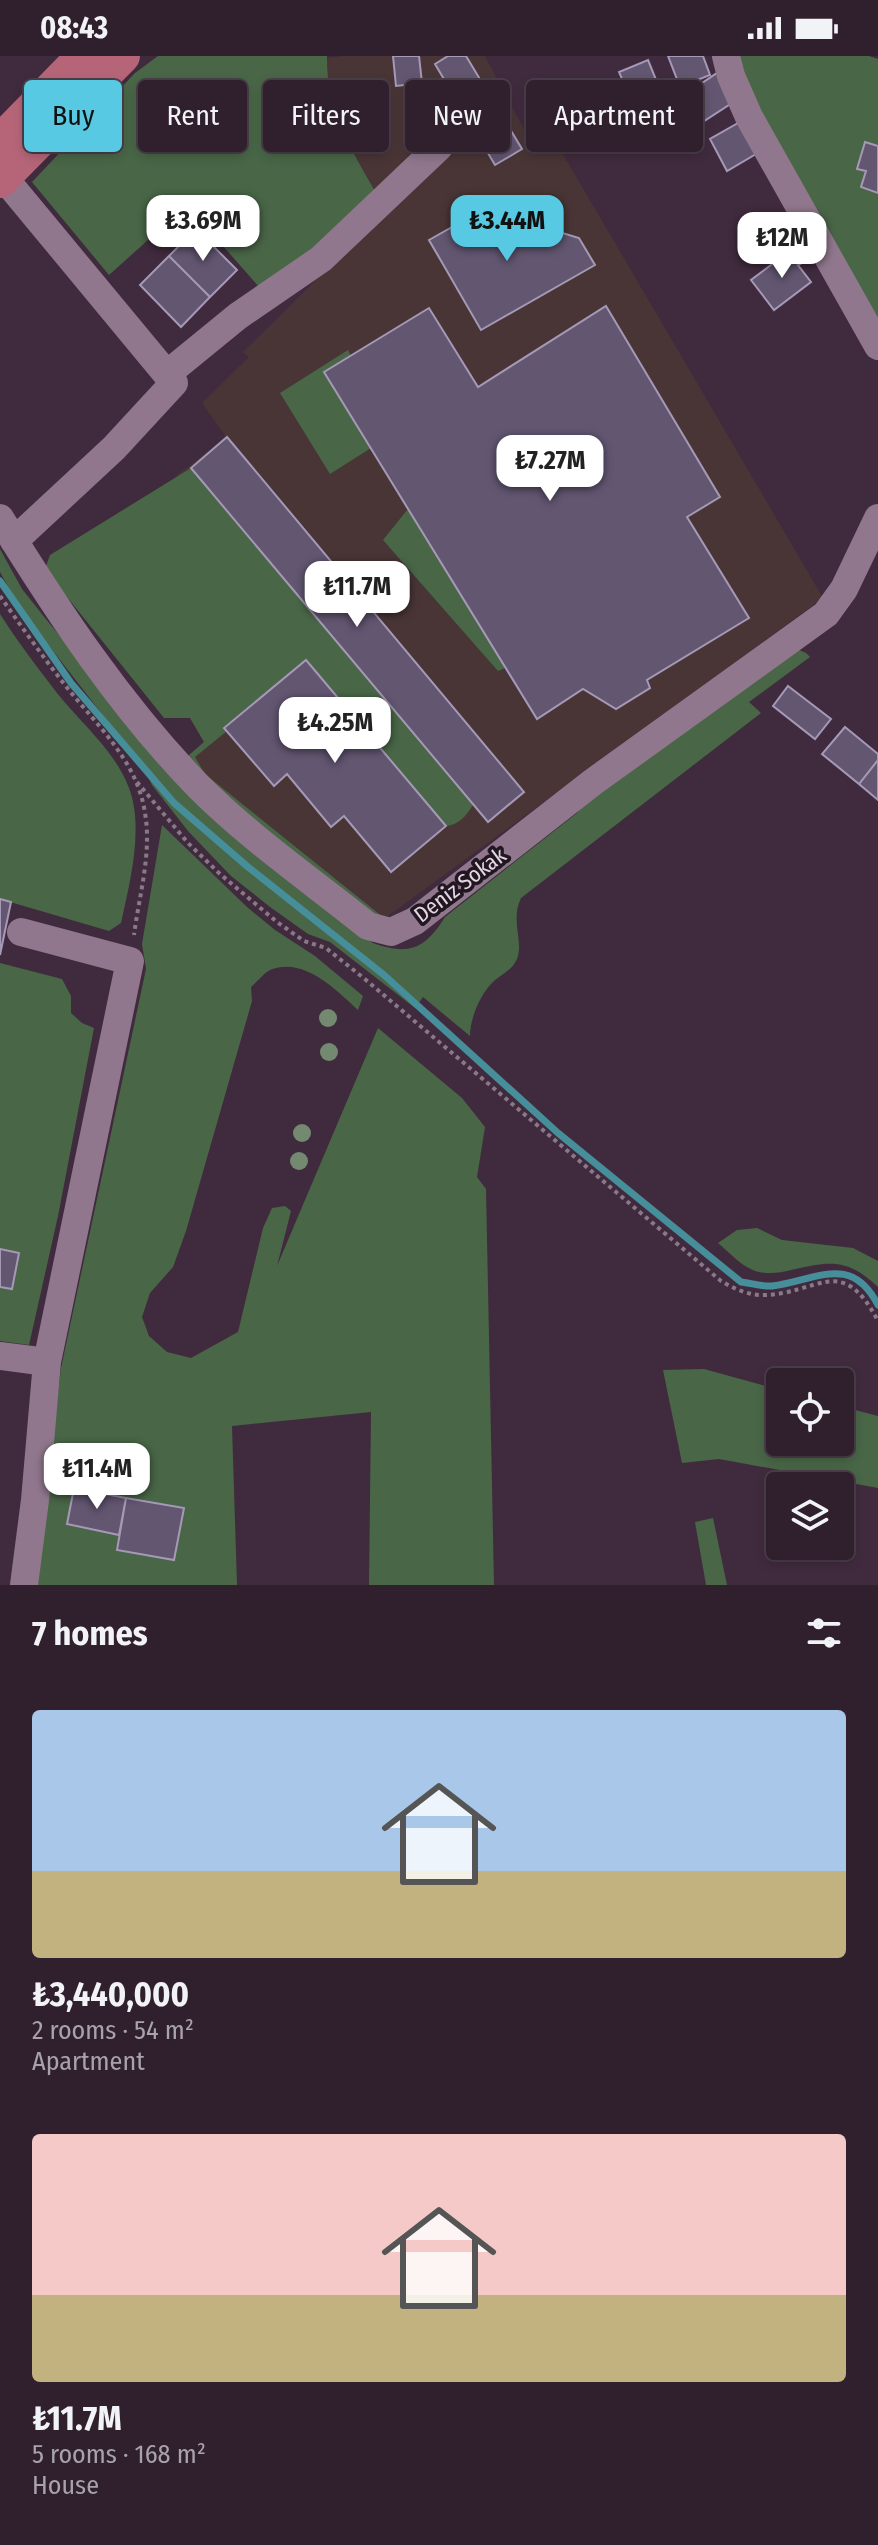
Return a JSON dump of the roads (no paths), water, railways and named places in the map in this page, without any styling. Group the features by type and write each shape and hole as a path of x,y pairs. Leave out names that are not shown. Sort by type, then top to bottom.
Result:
{"main road":[{"path":"0,141 83,56"},
{"path":"1,177 123,56"}],"street":[{"path":"726,56 749,117 878,346"},
{"path":"167,374 238,316 321,259 434,152"},
{"path":"1,177 174,383 114,448 7,529"},
{"name":"Deniz Sokak","path":"7,529 92,658 200,788 368,926 391,932 415,921 593,782 826,614 844,589 878,518"},
{"path":"21,932 130,961 47,1362 24,1585"},
{"path":"0,1356 47,1362"}],"waterway":[{"path":"0,581 71,683 174,803 248,867 384,975 558,1133 741,1282 772,1286 818,1276 844,1275 856,1279 868,1289 878,1305"}]}
